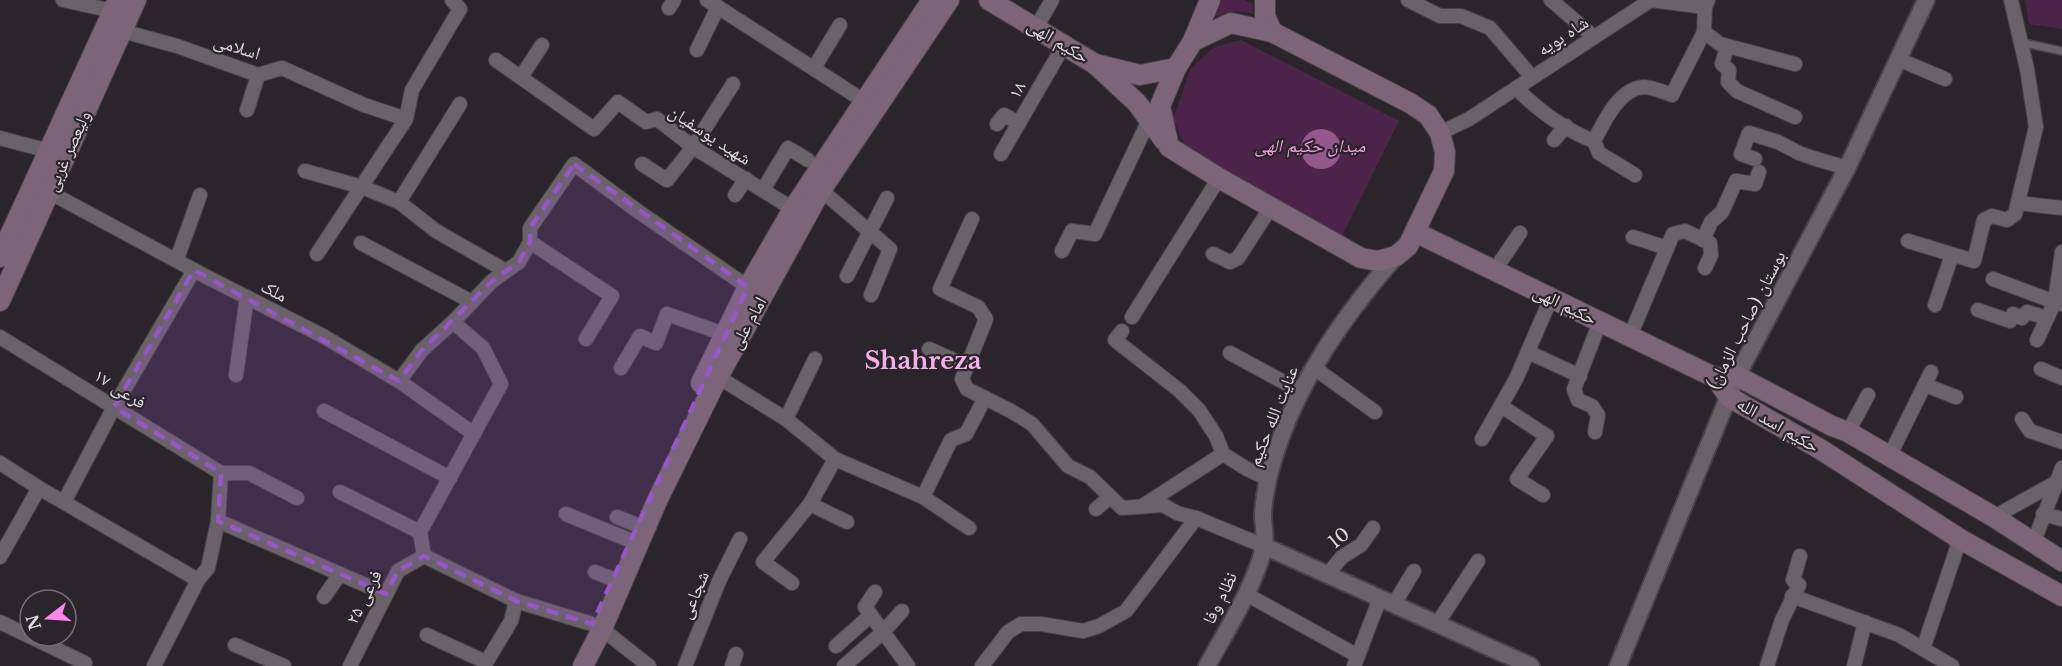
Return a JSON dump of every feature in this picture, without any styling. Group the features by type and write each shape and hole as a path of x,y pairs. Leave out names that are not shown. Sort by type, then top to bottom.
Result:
{"main road":[{"name":"ولیعصر غربی","path":"0,301 136,0"},
{"path":"570,666 597,626 604,575 748,286 793,209 932,0"},
{"name":"امام علی","path":"583,666 597,626 718,377 822,190 949,0"},
{"name":"حکیم الهی","path":"989,0 1095,64"},
{"path":"1169,147 1160,106 1176,68 1193,41 1210,0"},
{"path":"1266,0 1265,16 1272,32"},
{"name":"ولیعصر غربی","path":"0,257 6,229 49,151 115,6"},
{"path":"1095,64 1137,103 1169,147 1219,178 1361,258 1378,261 1396,256 1408,246 1444,171 1445,152 1440,133 1428,115 1410,103 1272,32 1231,23 1193,41"},
{"path":"1095,64 1140,75 1176,68"},
{"name":"حکیم الهی","path":"1415,232 1716,378"},
{"name":"حکیم اسد الله","path":"2062,561 1994,517 1840,429 1737,376 1716,378 1729,397 1820,449 1960,539 2062,596"},
{"path":"1820,449 1840,429"}],"street":[{"path":"63,0 115,6 122,30"},
{"path":"317,254 406,119 412,90 460,9 452,0"},
{"path":"1036,28 1052,0"},
{"path":"1408,0 1440,16 1461,16 1490,28 1532,77"},
{"path":"1551,0 1594,37"},
{"name":"شاه بویه","path":"1440,133 1516,88 1651,0 1707,4"},
{"name":"بوستان (صاحب الزمان)","path":"1618,666 1737,376 1847,168 1926,0"},
{"path":"1908,242 1974,261 1984,220 1992,216 2007,220 2016,214 2036,127 2027,69 2011,0"},
{"path":"697,50 713,4 864,101"},
{"path":"1594,141 1610,110 1630,90 1644,87 1672,95 1704,32 1707,4"},
{"path":"814,68 840,25"},
{"name":"اسلامی","path":"122,30 177,46 258,75 282,68 364,105 406,119"},
{"path":"1704,32 1720,45 1795,64"},
{"path":"521,77 542,45"},
{"name":"۱۸","path":"1001,154 1064,45"},
{"path":"1727,47 1722,64 1730,70 1728,82 1737,91 1795,117"},
{"path":"1898,59 1945,78"},
{"name":"شهید یوسفیان","path":"496,60 594,129 618,102 646,122 657,119 693,147 793,209"},
{"path":"247,110 258,75"},
{"path":"642,164 667,180 693,147 733,84"},
{"path":"1516,88 1533,105 1579,135 1594,141 1599,153 1635,175"},
{"path":"399,202 460,104"},
{"path":"997,124 1004,115 1019,123"},
{"path":"1062,250 1072,231 1095,234 1149,120"},
{"path":"1554,140 1566,126"},
{"path":"1703,240 1711,222 1722,212 1736,181 1755,184 1757,166 1741,154 1749,133 1778,142 1798,153 1847,168"},
{"path":"0,138 49,151"},
{"path":"763,190 789,148 808,160"},
{"path":"399,381 422,350 453,322 492,281 519,262 530,243 531,228 574,164 639,212 748,286"},
{"path":"305,171 362,187 399,202 436,231 506,271"},
{"path":"1132,317 1219,178"},
{"path":"735,195 746,179"},
{"path":"822,190 890,249 871,295"},
{"name":"ملک","path":"49,192 323,336 399,381 474,434"},
{"path":"177,260 200,195"},
{"path":"847,276 887,198"},
{"path":"2018,202 2062,208"},
{"path":"1213,254 1230,262 1238,258 1271,207"},
{"path":"972,219 940,289 978,307 986,319 962,379 967,389 1032,424 1068,466 1090,477 1122,508 1163,505 1264,546 1531,666"},
{"path":"1630,336 1673,234 1685,231 1710,243 1711,255 1705,268"},
{"path":"1494,271 1520,233"},
{"path":"1633,237 1667,248"},
{"path":"361,243 472,302"},
{"path":"530,243 612,296 586,339"},
{"path":"2037,340 2047,318 2058,303 2062,252"},
{"path":"1935,305 1952,255"},
{"name":"عنایت الله حکیم","path":"1264,546 1263,513 1268,479 1300,392 1313,367 1361,296 1396,256"},
{"path":"64,502 114,407 194,270"},
{"path":"1994,279 2058,303"},
{"path":"236,375 247,297"},
{"path":"1482,439 1516,379 1551,298"},
{"path":"1977,310 2010,321 2013,314 2022,318 2027,312 2047,318"},
{"path":"621,368 640,336 656,343 666,314 724,334"},
{"path":"453,322 483,348 501,384 420,532 424,556 516,601 597,626 648,666"},
{"path":"1595,432 1598,414 1592,406 1578,400 1574,389 1600,322"},
{"path":"1122,331 1115,340 1180,391 1199,410 1216,436 1223,454 1268,479"},
{"name":"فرعی ۱۷","path":"0,337 221,472"},
{"path":"929,349 967,366"},
{"path":"1528,352 1580,376"},
{"path":"1230,353 1300,392"},
{"path":"786,419 815,359"},
{"path":"1313,367 1375,412"},
{"path":"2041,369 2062,378"},
{"path":"718,377 786,419 835,459 923,497 969,528"},
{"path":"1889,457 1928,378 1956,398"},
{"path":"1840,429 1868,395"},
{"path":"923,497 951,440 966,435 985,398"},
{"path":"1501,405 1547,436 1517,479 1543,495"},
{"path":"324,411 450,478"},
{"path":"2022,419 2030,431 2062,442"},
{"path":"1142,506 1223,454"},
{"path":"792,583 763,562 810,504 835,459"},
{"path":"0,463 198,580"},
{"path":"2033,543 2062,468"},
{"path":"154,666 198,580 208,568 218,521 221,472 249,473 297,498"},
{"path":"1994,517 2055,483"},
{"path":"0,557 39,488"},
{"path":"340,492 420,532"},
{"path":"1096,508 1110,497"},
{"path":"810,504 847,522"},
{"path":"566,514 627,527"},
{"path":"2043,514 2062,519"},
{"path":"982,666 1008,632 1021,624 1041,624 1083,631 1099,626 1126,611 1196,518"},
{"path":"218,521 386,594"},
{"name":"10","path":"1327,574 1342,557 1361,545 1373,528"},
{"name":"شجاعی","path":"685,666 719,581 740,539"},
{"path":"1923,649 1960,539"},
{"name":"نظام وفا","path":"1207,666 1246,594 1264,546"},
{"name":"فرعی ۲۵","path":"350,666 398,571 424,556"},
{"path":"1767,666 1792,596 1799,585 1792,580 1800,556"},
{"path":"1437,624 1478,561"},
{"path":"1246,594 1356,661 1387,601 1414,572"},
{"path":"324,597 340,574"},
{"path":"875,592 865,607 908,666"},
{"path":"1792,596 1899,635 1952,666"},
{"path":"427,635 485,664 511,621 516,601"},
{"path":"844,666 883,632 902,611"},
{"path":"836,646 871,615"},
{"path":"0,622 85,663"},
{"path":"1854,666 1865,622"},
{"path":"235,645 284,666"}],"lane":[{"path":"2020,42 2062,51"}],"highlighted area":[{"path":"574,164 748,287 592,624 516,601 424,556 398,571 386,594 218,521 221,473 114,407 194,270 399,381 422,350 492,281 519,262 530,242 530,228"}],"green space":[{"path":"1222,0 1244,0 1253,4 1253,14 1231,12 1209,19"},
{"path":"2025,0 2062,0 2062,29 2029,24"},
{"name":"میدان حکیم الهی","path":"1241,40 1399,121 1342,236 1187,149 1173,119 1191,68 1214,47"}],"shaded area":[{"path":"1321,129 1335,135 1341,149 1335,163 1321,169 1307,163 1301,149 1307,135"}],"district":[{"name":"Shahreza","path":"923,361"}]}
